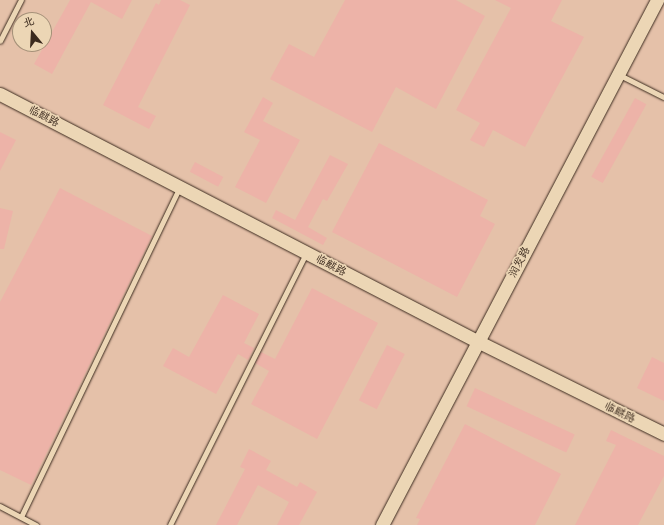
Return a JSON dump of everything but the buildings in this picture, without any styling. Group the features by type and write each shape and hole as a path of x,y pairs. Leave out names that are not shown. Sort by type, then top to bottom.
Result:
{"street":[{"name":"润发路","path":"382,525 477,341 620,75 657,0"},
{"name":"临麒路","path":"0,94 180,185 477,341 664,434"}],"lane":[{"path":"0,41 21,0"},
{"path":"620,75 664,97"},
{"path":"21,517 180,185"},
{"path":"170,525 307,252"},
{"path":"0,506 36,525"}],"shaded area":[{"path":"0,0 664,0 664,525 0,525"}]}
